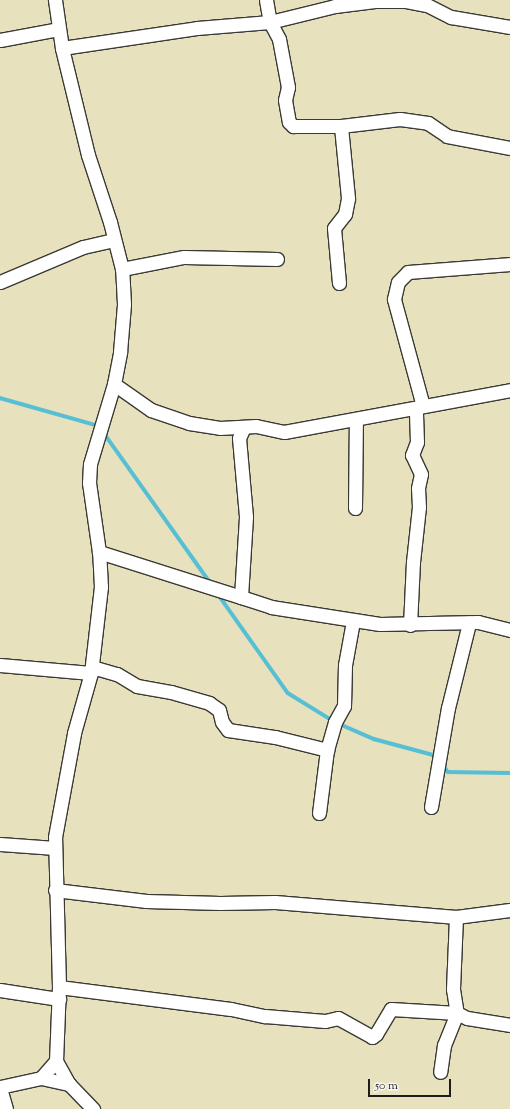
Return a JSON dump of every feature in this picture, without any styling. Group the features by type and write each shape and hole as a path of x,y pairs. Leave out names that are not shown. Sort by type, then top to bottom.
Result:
{"street":[{"path":"55,0 58,29 62,48 88,154 122,269 123,311 120,352 114,384 90,464 89,483 99,552 101,588 91,670 64,782 55,848 59,993 56,1061 69,1084 93,1109"},
{"path":"266,0 270,22 279,39 288,87 285,100 289,122 293,126 341,126 400,119 428,123 447,136 510,148"},
{"path":"62,48 197,28 270,22 335,6 375,1 406,1 427,5 451,17 510,27"},
{"path":"0,40 58,29"},
{"path":"339,283 334,228 345,214 348,198 341,126"},
{"path":"0,282 83,247 114,240"},
{"path":"122,269 184,257 277,259"},
{"path":"410,624 413,562 419,508 418,488 421,474 412,455 417,442 420,407 394,299 398,282 408,272 510,264"},
{"path":"114,384 151,410 189,423 220,428 244,426 284,432 510,390"},
{"path":"355,508 356,419"},
{"path":"241,597 246,518 239,438 244,426"},
{"path":"99,552 271,607 353,620 410,624 478,622 510,630"},
{"path":"319,813 327,750 335,722 344,706 345,665 353,620"},
{"path":"431,807 448,708 469,623"},
{"path":"0,665 91,670 117,674 137,686 171,692 209,703 219,710 222,722 228,730 275,738 327,750"},
{"path":"0,844 55,848"},
{"path":"55,890 146,901 275,902 456,917 510,910"},
{"path":"440,1072 444,1046 457,1013 453,989 456,917"},
{"path":"0,990 59,993 231,1009 265,1016 325,1021 338,1018 372,1036 376,1034 391,1009 457,1013 467,1018 510,1025"},
{"path":"42,1078 56,1061"},
{"path":"6,1109 0,1088 42,1078 69,1084"}],"waterway":[{"path":"0,398 99,426"},
{"path":"104,433 210,582"},
{"path":"218,594 288,693 335,722 374,739 437,756"},
{"path":"443,764 448,772 510,773"}]}
